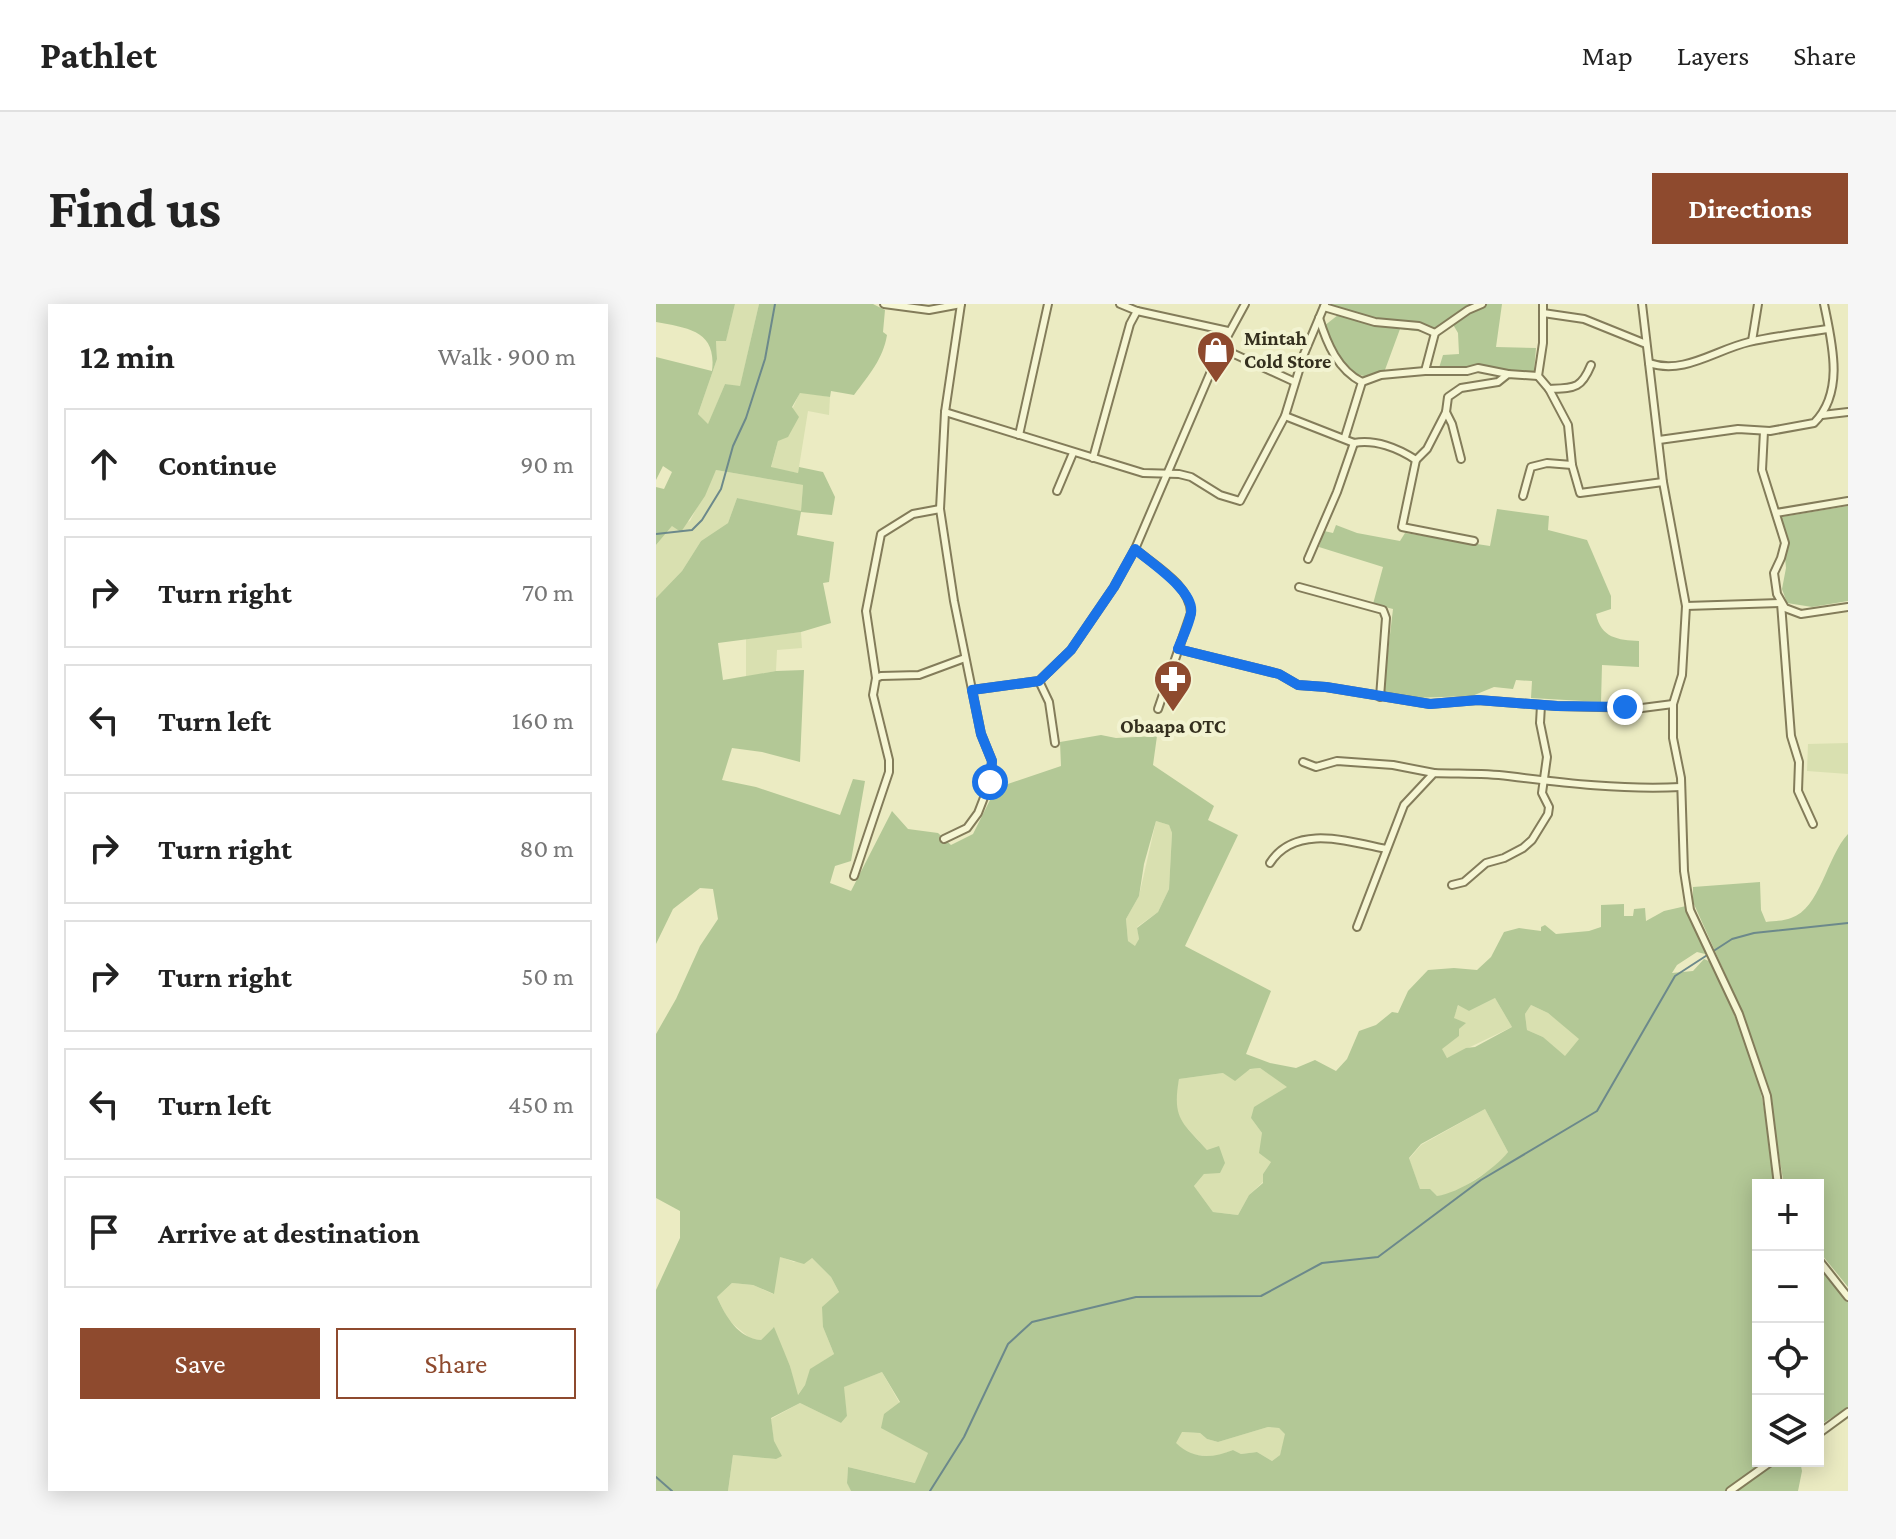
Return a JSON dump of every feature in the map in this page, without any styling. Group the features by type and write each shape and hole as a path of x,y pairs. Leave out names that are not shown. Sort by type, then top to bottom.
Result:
{"street":[{"path":"884,304 929,310 961,304 945,412 940,509 965,658 981,734 992,761 990,782 978,813 967,828 944,839"},
{"path":"1019,435 1048,304"},
{"path":"1120,304 1137,311 1228,331"},
{"path":"972,690 1039,681 1071,650 1114,587 1135,549 1228,331 1245,304"},
{"path":"1425,371 1435,333 1482,304"},
{"path":"1538,376 1541,368 1543,304"},
{"path":"1642,304 1663,482 1686,606 1682,675 1673,704 1673,738 1681,787 1684,871 1689,902 1739,1014 1767,1096 1777,1179"},
{"path":"1752,341 1758,304"},
{"path":"1659,440 1738,429 1764,431 1814,423 1822,415 1834,383 1824,304"},
{"path":"945,412 1143,473 1191,477 1220,495 1240,501 1285,416 1325,305 1375,322 1419,326 1435,333"},
{"path":"1093,458 1130,324 1137,311"},
{"path":"1543,313 1584,319 1646,344"},
{"path":"1319,318 1338,362 1349,376 1362,382 1381,375 1478,368 1538,376 1549,389 1568,425 1572,465 1580,493 1663,482"},
{"path":"1649,363 1662,368 1680,366 1702,360 1724,348 1828,329"},
{"path":"1221,348 1295,382"},
{"path":"1549,389 1579,386 1591,365"},
{"path":"1474,541 1402,527 1416,460 1427,449 1446,412 1448,397 1454,391 1498,382 1508,374"},
{"path":"1345,437 1362,382"},
{"path":"1446,412 1461,459"},
{"path":"1822,415 1848,412"},
{"path":"1285,416 1354,443 1379,443 1405,452 1416,460"},
{"path":"1764,431 1762,470 1785,543 1774,573 1781,603 1791,736 1799,762 1798,791 1813,824"},
{"path":"1308,559 1354,443"},
{"path":"1057,491 1073,453"},
{"path":"1523,496 1531,467 1547,463 1572,465"},
{"path":"1776,513 1848,501"},
{"path":"854,876 889,772 889,760 873,695 876,678 866,611 881,534 913,514 940,509"},
{"path":"1135,549 1181,588 1191,601 1191,613 1158,709"},
{"path":"1299,587 1383,610 1386,618 1380,697"},
{"path":"1686,606 1781,603 1791,612 1801,614 1848,607"},
{"path":"1178,649 1279,674 1298,685 1441,705 1478,700 1642,708 1673,704"},
{"path":"876,678 919,675 965,658"},
{"path":"1039,681 1049,702 1055,743"},
{"path":"1452,885 1464,882 1486,863 1504,858 1532,840 1549,811 1543,800 1542,781 1547,757 1540,723 1541,705"},
{"path":"1303,762 1316,767 1337,761 1393,765 1434,773 1484,774 1652,788 1681,787"},
{"path":"1357,927 1404,805 1434,773"},
{"path":"1270,863 1278,851 1291,843 1311,838 1386,849"},
{"path":"1824,1267 1848,1297"},
{"path":"1824,1430 1848,1412"},
{"path":"1730,1491 1764,1467"}],"green space":[{"path":"656,304 735,304 726,341 716,341 717,359 698,414 708,424 725,384 740,386 759,304 873,304 885,310 885,344 865,381 854,395 831,391 830,397 800,393 792,407 799,417 788,437 778,441 771,467 798,473 799,467 823,472 835,497 832,515 801,512 797,535 834,542 829,582 823,583 831,623 801,632 718,643 723,680 776,671 804,670 800,762 732,748 722,780 756,787 840,815 853,779 865,781 851,861 835,866 830,883 851,891 892,811 908,829 938,833 951,845 973,834 996,788 1061,766 1060,742 1101,735 1116,738 1157,736 1153,765 1214,806 1208,820 1238,835 1185,946 1271,991 1246,1054 1296,1068 1315,1060 1336,1071 1347,1059 1359,1031 1376,1025 1392,1012 1398,1013 1408,991 1428,970 1477,970 1491,957 1504,932 1519,928 1541,931 1545,925 1556,934 1589,931 1601,927 1601,905 1624,904 1624,916 1633,916 1634,909 1645,908 1646,921 1664,911 1686,906 1706,950 1705,954 1697,952 1677,965 1672,973 1693,971 1704,959 1711,962 1757,1080 1775,1179 1752,1179 1752,1467 1801,1467 1798,1491 851,1491 847,1483 848,1467 915,1483 928,1453 881,1428 884,1414 900,1402 882,1372 844,1387 847,1416 841,1423 800,1403 771,1418 774,1441 782,1456 776,1459 733,1455 728,1491 656,1491 656,1290 680,1238 680,1211 656,1198 656,1034 700,946 718,919 713,889 700,888 673,909 656,944 656,598 682,571 701,541 728,523 737,498 801,511 803,485 716,470 705,496 681,532 672,526 656,545 656,487 664,489 672,472 663,466 656,480 656,357 712,371 710,347 705,340 679,327 656,322","holes":["1156,821 1169,825 1172,833 1169,889 1158,912 1137,928 1139,939 1135,946 1128,941 1126,919 1139,896","1495,998 1512,1027 1447,1058 1442,1049 1459,1036 1459,1029 1466,1023 1454,1018 1458,1005 1469,1011","1531,1005 1548,1013 1579,1039 1565,1056 1543,1037 1527,1030 1525,1014","1260,1068 1287,1087 1254,1107 1251,1118 1262,1133 1259,1153 1271,1162 1263,1174 1263,1183 1249,1195 1238,1215 1213,1212 1194,1186 1204,1174 1220,1173 1225,1163 1219,1146 1207,1150 1181,1119 1177,1103 1179,1079 1223,1073 1235,1081 1250,1069","1485,1109 1508,1152 1476,1180 1437,1196 1430,1189 1420,1189 1409,1158 1421,1144","780,1257 804,1264 812,1258 831,1277 839,1292 822,1307 823,1327 834,1354 810,1369 798,1395 774,1327 761,1340 746,1335 729,1319 717,1297 732,1283 753,1285 774,1294","1268,1427 1279,1428 1285,1434 1280,1455 1272,1461 1257,1452 1241,1454 1233,1450 1210,1456 1196,1455 1176,1443 1182,1432 1200,1433 1218,1442"]},
{"path":"735,304 759,304 740,387 725,384 708,425 698,414 717,359 716,341 726,340"},
{"path":"1331,304 1502,304 1496,347 1536,348 1534,372 1478,366 1439,368 1443,355 1459,354 1458,333 1451,321 1432,333 1400,329 1382,378 1359,375 1344,364 1328,337 1324,326 1338,315"},
{"path":"800,392 830,397 829,415 808,411 798,473 771,468 778,441"},
{"path":"716,470 803,485 801,512 737,498 728,523 701,541 682,571 656,598 656,545 672,526 690,521"},
{"path":"1848,506 1848,601 1812,607 1787,603 1782,589 1786,568 1781,517"},
{"path":"1497,509 1549,516 1548,530 1587,540 1611,596 1611,609 1596,614 1598,622 1612,636 1639,641 1639,667 1602,665 1601,702 1531,698 1532,681 1516,680 1513,689 1494,687 1472,696 1412,698 1383,694 1393,609 1373,604 1383,567 1319,547 1324,531 1333,533 1336,525 1357,533 1400,541 1405,533 1490,546"},
{"path":"801,632 802,648 777,650 776,671 746,677 746,639"},
{"path":"1848,743 1848,774 1807,771 1808,744"},
{"path":"1156,821 1169,825 1172,833 1169,889 1158,912 1137,927 1139,939 1136,947 1128,941 1126,919 1139,896"},
{"path":"1848,834 1848,1287 1824,1257 1824,1179 1783,1179 1769,1095 1745,1018 1693,902 1693,887 1760,882 1761,910 1766,922 1788,919 1801,913 1809,904"},
{"path":"1495,998 1512,1027 1447,1058 1441,1049 1459,1036 1459,1029 1465,1023 1453,1018 1459,1004 1469,1011"},
{"path":"1531,1005 1548,1013 1580,1039 1565,1057 1543,1037 1527,1030 1525,1014"},
{"path":"1260,1068 1288,1087 1251,1118 1262,1133 1271,1162 1263,1174 1263,1182 1249,1195 1238,1215 1213,1212 1194,1186 1204,1174 1207,1150 1177,1117 1175,1099 1179,1079"},
{"path":"1485,1109 1508,1152 1499,1164 1451,1195 1437,1196 1420,1189 1409,1159 1421,1145"},
{"path":"779,1256 794,1262 812,1258 831,1277 839,1292 823,1327 834,1354 811,1369 797,1396 790,1366 773,1328 761,1340 751,1339 728,1320 717,1297 732,1283 753,1285 773,1294"},
{"path":"1824,1272 1848,1300 1848,1408 1824,1422"},
{"path":"882,1372 928,1453 916,1483 848,1467 847,1482 851,1491 728,1491 733,1455 776,1459 771,1419 800,1403 841,1423 847,1416 843,1387"},
{"path":"1268,1427 1279,1428 1286,1434 1280,1455 1272,1461 1257,1452 1241,1454 1233,1450 1216,1457 1188,1454 1175,1443 1181,1432 1200,1433 1218,1442"}],"waterway":[{"path":"656,534 692,530 721,489 733,446 746,418 765,359 775,304"},
{"path":"930,1491 964,1437 1008,1344 1032,1322 1136,1297 1261,1296 1322,1263 1378,1257 1481,1180 1597,1111 1675,976 1732,939 1754,933 1848,923"},
{"path":"656,1477 672,1491"}],"place":[{"name":"Mintah Cold Store","path":"1216,384"},
{"name":"Obaapa OTC","path":"1173,713"}],"route":[{"path":"990,782 992,761 981,734 972,690 1013,682 1039,681 1071,650 1114,587 1135,549 1181,588 1191,601 1191,613 1178,649 1279,674 1298,685 1430,704 1478,700 1625,707"}]}
